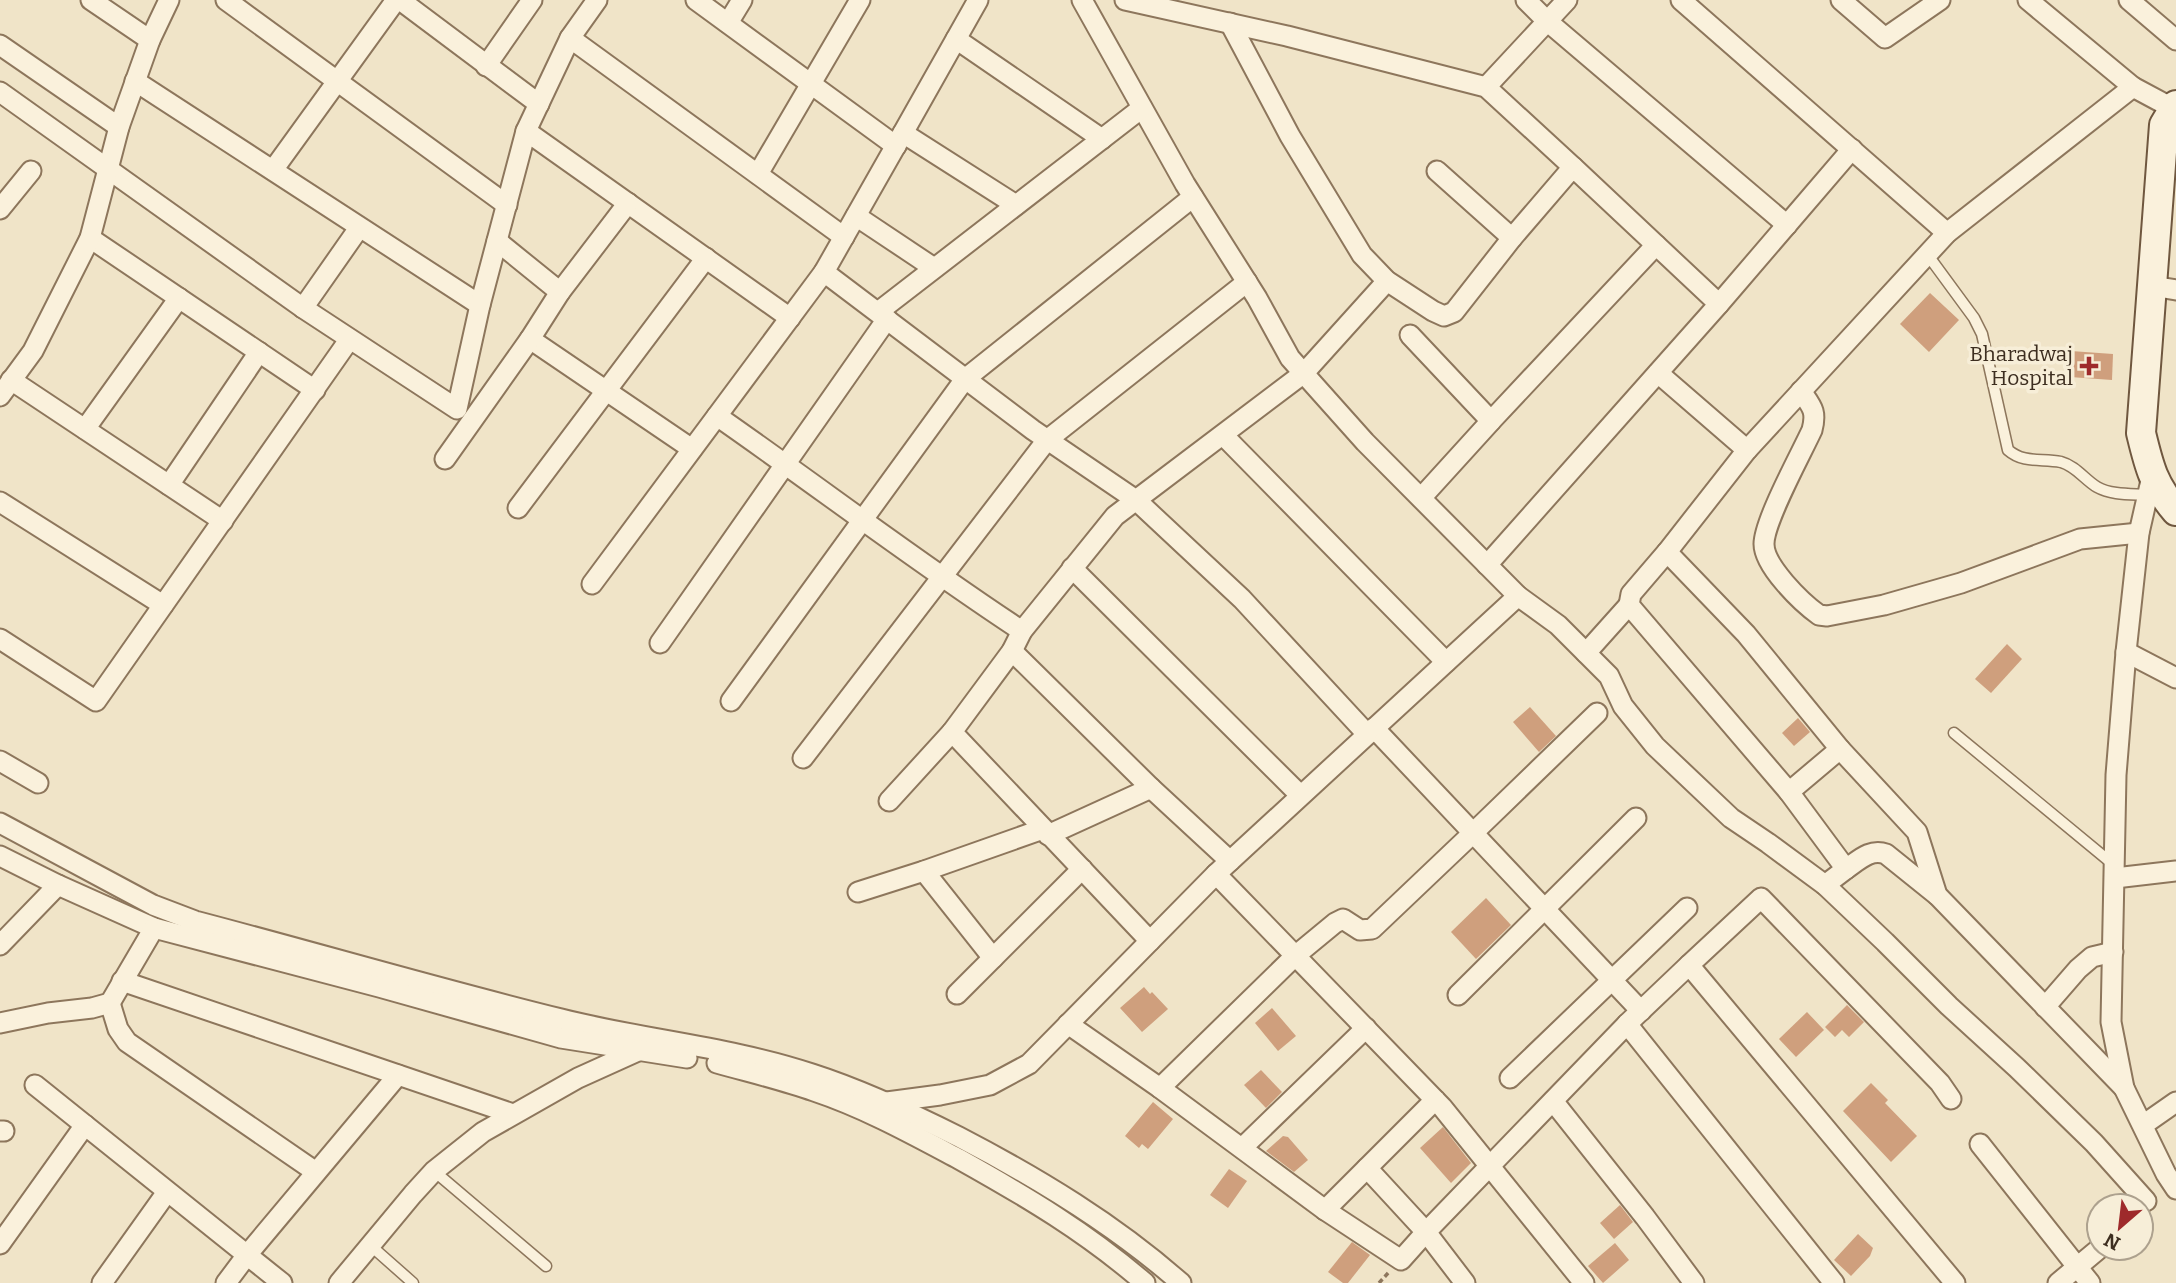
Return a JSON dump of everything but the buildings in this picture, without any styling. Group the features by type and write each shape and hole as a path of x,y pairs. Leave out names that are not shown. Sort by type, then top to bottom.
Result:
{"street":[{"path":"90,0 150,40"},
{"path":"169,0 150,40 119,127 90,238 33,351 6,388 85,429 223,521"},
{"path":"226,0 506,205"},
{"path":"486,66 532,0"},
{"path":"445,459 464,414 480,305 526,131 570,38 597,0"},
{"path":"696,0 810,83 900,139 1016,205"},
{"path":"728,23 742,0"},
{"path":"758,174 860,0"},
{"path":"592,584 824,272 978,0"},
{"path":"1082,0 1193,197 1247,282 1290,358 1365,442 1518,596 1559,625 1609,676 1623,706 1655,746 1731,818 1825,885 2094,1143 2134,1192"},
{"path":"1125,0 1160,4 1486,86 1719,304"},
{"path":"1526,0 1547,21 1787,225"},
{"path":"1486,86 1567,0"},
{"path":"1681,0 1947,233"},
{"path":"1842,0 1885,38 1940,0"},
{"path":"2028,0 2133,87 2175,107 2164,125 2164,288 2141,433 2149,486 2139,533 2116,775 2111,1022 2124,1088 2171,1181 2155,1195"},
{"path":"2129,0 2176,40"},
{"path":"273,170 401,1 539,104"},
{"path":"1230,23 1304,160 1362,255 1387,281 1444,316 1454,312 1512,238 1573,167"},
{"path":"570,38 844,237"},
{"path":"956,39 1102,139"},
{"path":"0,45 119,127"},
{"path":"135,80 480,305"},
{"path":"1586,653 1629,605 1631,594 1747,450 1947,233 2133,87"},
{"path":"0,92 303,309 464,414"},
{"path":"660,643 786,464 883,316 934,268 1142,108"},
{"path":"526,131 790,318"},
{"path":"1487,565 1719,304 1852,149"},
{"path":"0,209 31,171"},
{"path":"1437,171 1512,238"},
{"path":"731,701 965,379 1193,197"},
{"path":"464,414 530,339 560,292 628,202"},
{"path":"856,216 934,268"},
{"path":"303,309 359,228"},
{"path":"90,238 315,390"},
{"path":"497,240 560,292"},
{"path":"1421,498 1656,245"},
{"path":"518,508 706,258"},
{"path":"824,272 1047,440 1136,500 1242,599 1474,833 1612,980 1634,1017 1835,1283"},
{"path":"889,801 952,732 1012,651 1022,632 1115,516 1304,373 1387,281"},
{"path":"803,758 1047,440 1247,282"},
{"path":"85,429 179,298"},
{"path":"1410,335 1491,421"},
{"path":"530,339 692,449"},
{"path":"0,639 96,701 349,340"},
{"path":"169,485 259,352"},
{"path":"1658,373 1747,450"},
{"path":"1801,391 1813,408 1815,417 1812,430 1771,517 1764,543 1765,553 1778,575 1818,615 1827,616 1897,601 1961,583 2080,539 2139,533"},
{"path":"717,416 941,578 1022,632"},
{"path":"1223,435 1446,662"},
{"path":"2149,486 2176,511"},
{"path":"0,502 163,606"},
{"path":"1667,552 1746,634 1840,749 1917,832 1937,895"},
{"path":"1072,568 1300,795"},
{"path":"881,1109 989,1086 1029,1064 1223,867 1518,596"},
{"path":"1629,605 1789,792 1846,869"},
{"path":"1012,651 1151,788 1223,867 1295,956 1435,1100 1584,1283"},
{"path":"2126,652 2176,678"},
{"path":"1160,1088 1295,956 1335,923 1343,919 1360,930 1371,929 1597,713"},
{"path":"952,732 1150,941"},
{"path":"1789,792 1840,749"},
{"path":"0,761 38,783"},
{"path":"858,892 1046,832 1151,788"},
{"path":"1458,995 1636,818"},
{"path":"0,823 169,912 642,1043"},
{"path":"1825,885 1871,852 1886,854 1937,895 2124,1088"},
{"path":"0,856 154,928 561,1038 642,1043 761,1060 811,1073 881,1109 1012,1164 1092,1213 1145,1251 1181,1283"},
{"path":"957,994 1082,869"},
{"path":"924,871 993,958"},
{"path":"2115,872 2176,871"},
{"path":"0,945 58,885"},
{"path":"1068,1024 1325,1210 1401,1260 1634,1017 1761,898 1940,1083 1951,1099"},
{"path":"1510,1078 1687,908"},
{"path":"0,1023 110,1003 154,928"},
{"path":"2045,1007 2092,957 2113,953"},
{"path":"1689,965 1955,1283"},
{"path":"122,981 513,1114"},
{"path":"110,1003 118,1028 127,1042 316,1172"},
{"path":"1242,1149 1366,1028"},
{"path":"339,1283 412,1194 434,1171 482,1132 642,1043"},
{"path":"226,1283 398,1075"},
{"path":"35,1085 282,1283"},
{"path":"1325,1210 1435,1100"},
{"path":"1553,1101 1694,1283"},
{"path":"2143,1125 2176,1102"},
{"path":"881,1109 927,1142 1032,1200 1110,1252 1145,1283"},
{"path":"0,1244 85,1125"},
{"path":"1980,1144 2090,1283"},
{"path":"1367,1168 1426,1233 1465,1283"},
{"path":"102,1283 167,1192"},
{"path":"2058,1283 2085,1261"}],"lane":[{"path":"1927,254 1974,318 1982,334 2008,450 2027,460 2062,462 2102,490 2149,486"},
{"path":"1954,733 2115,872"},
{"path":"434,1171 546,1266"},
{"path":"370,1244 413,1283"}],"place":[{"name":"Bharadwaj Hospital","path":"2089,366"}]}
